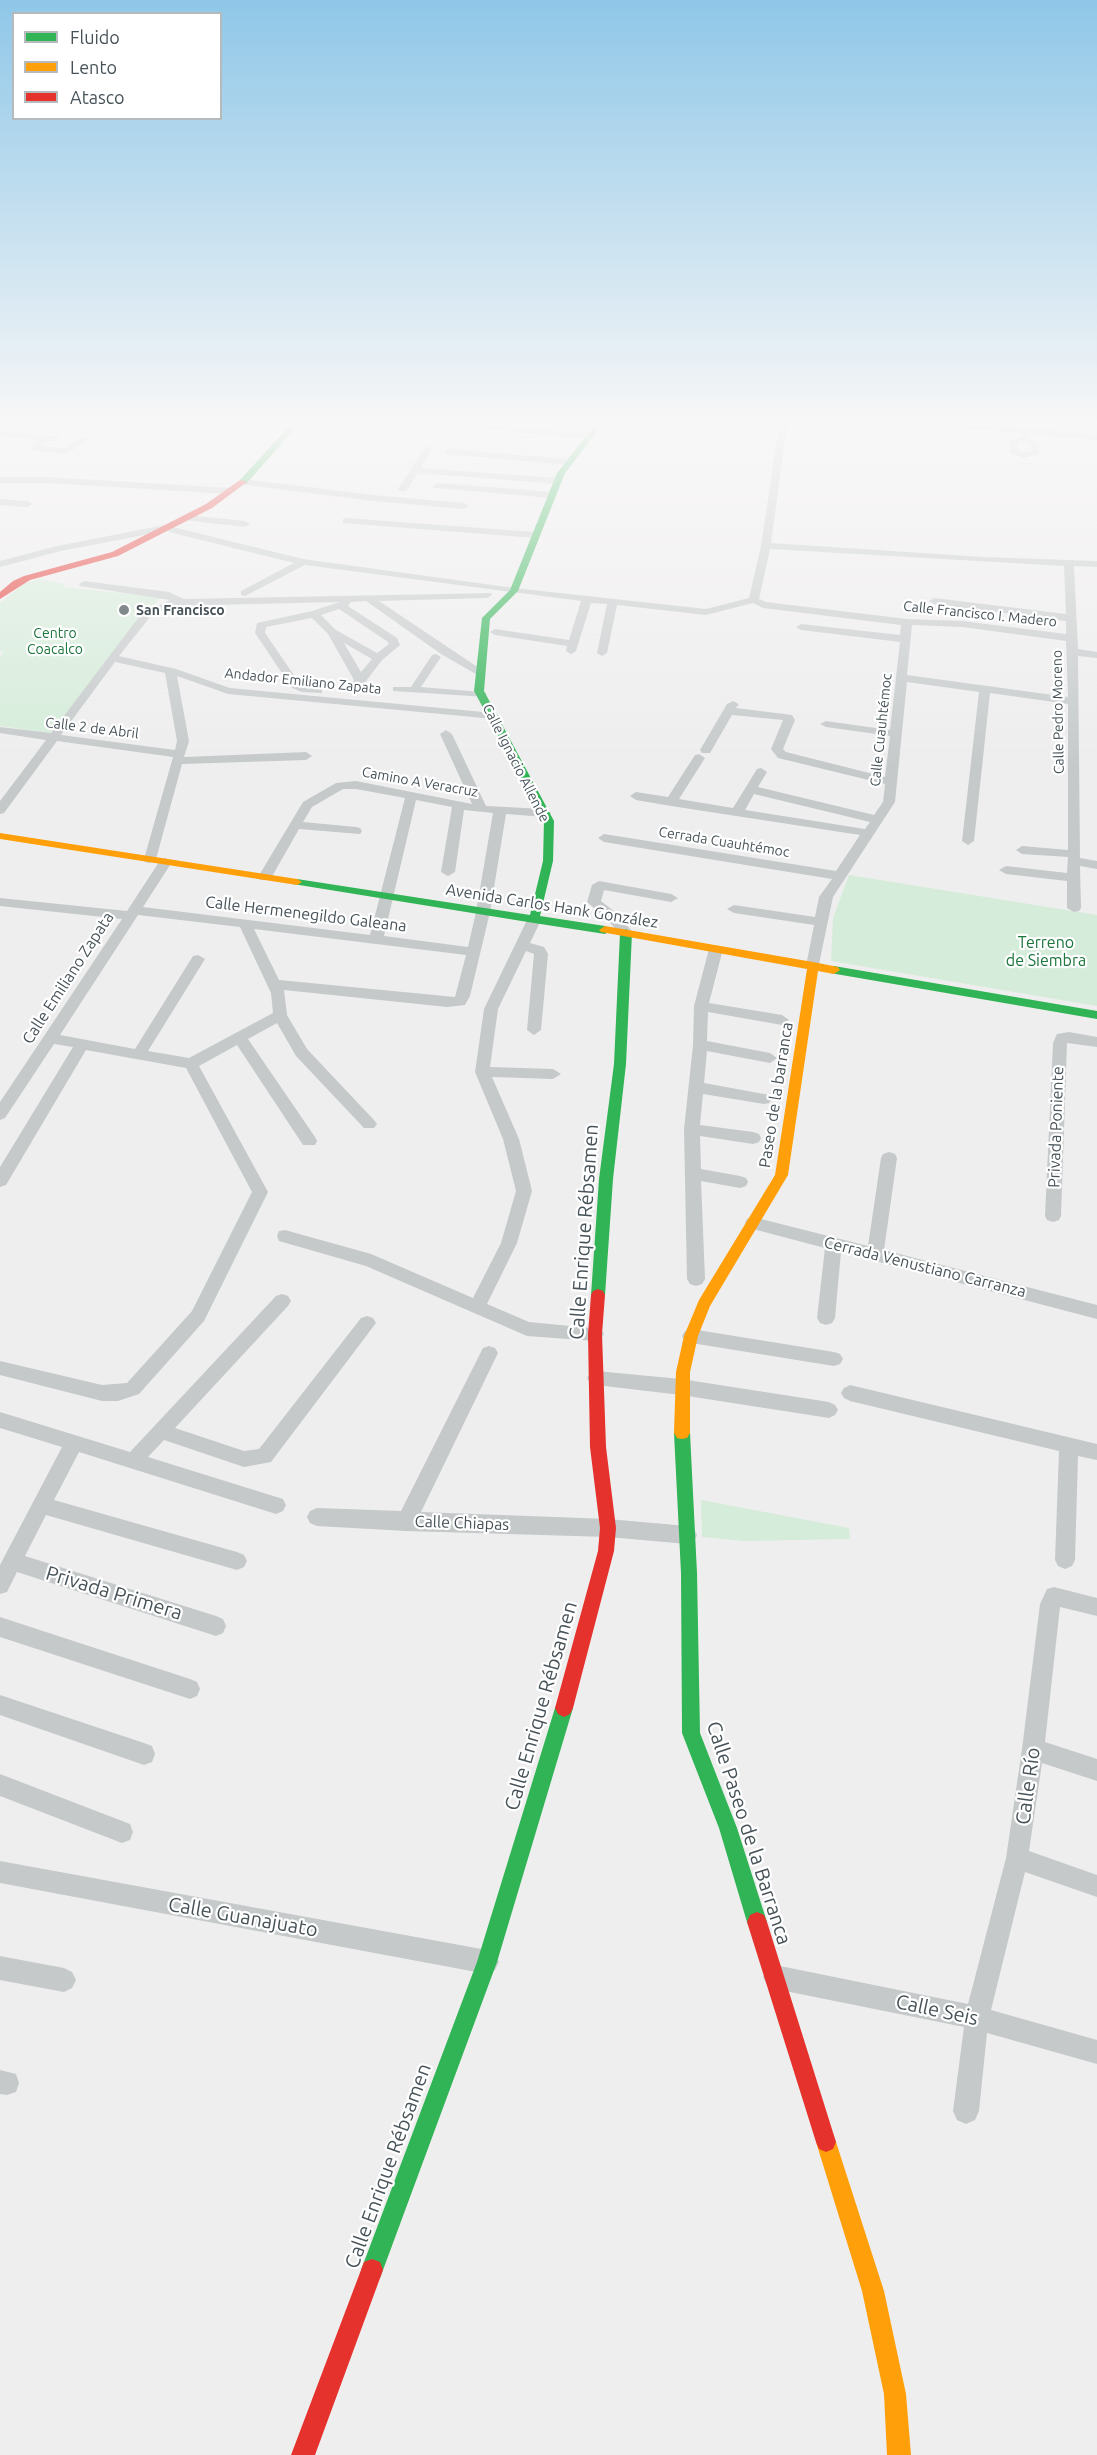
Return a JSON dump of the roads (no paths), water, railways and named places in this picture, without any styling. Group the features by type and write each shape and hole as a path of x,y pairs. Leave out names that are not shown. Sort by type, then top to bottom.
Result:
{"street":[{"name":"Calle Francisco I. Madero","path":"0,564 60,548 104,540"},
{"path":"0,595 27,578 115,554 143,540"},
{"name":"Calle Francisco I. Madero","path":"212,540 303,562 513,592 706,612 754,600 763,605 1071,638"},
{"name":"Calle Ignacio Allende","path":"533,540 513,592 486,618 479,691 549,821 548,861 534,920"},
{"path":"754,600 767,540"},
{"path":"766,546 1097,564"},
{"path":"245,593 303,562"},
{"name":"Calle Pedro Moreno","path":"1069,563 1074,701 1074,908"},
{"path":"84,584 169,595 182,602"},
{"path":"932,623 936,587"},
{"path":"0,810 146,615 168,603 513,592"},
{"path":"353,598 341,606 314,614 261,625 260,633 296,686 302,689 375,698"},
{"path":"368,598 445,652 481,674"},
{"path":"495,632 572,647 587,599"},
{"path":"934,601 1071,618"},
{"path":"602,653 614,602"},
{"path":"341,606 393,640 395,645 378,658 360,680 352,695"},
{"path":"314,614 332,632 360,680"},
{"name":"Calle Cuauhtémoc","path":"813,966 826,897 889,802 907,622"},
{"path":"801,627 905,639"},
{"path":"332,632 378,658"},
{"path":"1072,652 1097,655"},
{"path":"414,690 436,657"},
{"name":"Andador Emiliano Zapata","path":"112,658 170,671 228,692 494,716"},
{"path":"150,859 183,741 170,671"},
{"path":"902,678 1074,701"},
{"path":"397,689 482,695"},
{"path":"968,841 985,690"},
{"path":"671,802 731,707 788,717 778,752 830,766 892,776"},
{"path":"826,724 897,734"},
{"name":"Calle 2 de Abril","path":"0,730 178,758 306,756"},
{"path":"446,734 481,809"},
{"path":"737,812 761,771"},
{"name":"Camino A Veracruz","path":"265,877 308,805 340,786 356,785 481,809 544,813"},
{"path":"750,789 878,820"},
{"path":"376,940 411,796"},
{"path":"636,796 869,834"},
{"path":"448,872 459,805"},
{"path":"805,823 814,805"},
{"path":"273,984 460,1002 483,912 500,810"},
{"path":"296,825 356,831"},
{"name":"Avenida Carlos Hank González","path":"0,836 626,933 1097,1015"},
{"name":"Cerrada Cuauhtémoc","path":"604,838 840,876"},
{"path":"1022,850 1074,858 1097,865"},
{"name":"Calle Emiliano Zapata","path":"0,1114 166,862"},
{"path":"1006,870 1074,878"},
{"path":"626,933 614,918 594,902 599,885 671,898"},
{"name":"Calle Hermenegildo Galeana","path":"0,902 245,924 474,952"},
{"path":"734,909 820,922"},
{"path":"477,1306 509,1243 524,1191 511,1138 482,1072 491,1010 534,920"},
{"path":"245,924 278,993 280,1015 301,1052 369,1124"},
{"name":"Calle Enrique Rébsamen","path":"303,2455 487,1962 577,1666 606,1551 608,1528 598,1447 595,1334 606,1179 620,1064 626,933"},
{"path":"521,946 539,950 541,954 534,1030"},
{"path":"696,1279 692,1129 700,1046 701,1006 716,949"},
{"path":"139,1054 198,959"},
{"name":"Paseo de la barranca","path":"753,1223 781,1175 813,966"},
{"path":"701,1006 782,1020"},
{"path":"50,1038 191,1064 280,1015"},
{"path":"239,1037 309,1141"},
{"name":"Privada Poniente","path":"1053,1216 1062,1038 1097,1042"},
{"path":"0,1181 82,1044"},
{"path":"700,1046 770,1058"},
{"path":"0,1368 102,1394 118,1393 133,1389 198,1316 260,1192 191,1064"},
{"path":"482,1072 553,1074"},
{"path":"696,1087 764,1099"},
{"path":"692,1129 753,1138"},
{"path":"875,1255 889,1158"},
{"path":"694,1174 740,1182"},
{"name":"Cerrada Venustiano Carranza","path":"753,1223 1097,1312"},
{"name":"Calle Paseo de la Barranca","path":"753,1223 704,1304 691,1336 681,1387 691,1732 728,1828 873,2291 895,2394 899,2455"},
{"path":"285,1236 371,1261 527,1329 595,1334"},
{"path":"826,1318 834,1244"},
{"path":"133,1461 282,1301"},
{"path":"161,1431 244,1459 264,1456 368,1323"},
{"path":"691,1336 834,1359"},
{"path":"406,1522 489,1353"},
{"path":"596,1378 681,1387 829,1410"},
{"path":"850,1393 1097,1452"},
{"path":"0,1420 276,1505"},
{"path":"0,1585 74,1443"},
{"path":"1065,1560 1070,1446"},
{"path":"41,1505 237,1561"},
{"name":"Calle Chiapas","path":"317,1517 608,1528 687,1535"},
{"name":"Privada Primera","path":"12,1561 216,1626"},
{"name":"Calle Río","path":"966,2111 977,2018 1017,1858 1034,1749 1050,1604 1054,1596 1097,1607"},
{"path":"0,1627 190,1689"},
{"path":"0,1705 144,1754"},
{"path":"1034,1749 1097,1770"},
{"path":"0,1785 122,1832"},
{"path":"1017,1858 1097,1886"},
{"name":"Calle Guanajuato","path":"0,1872 487,1962"},
{"path":"0,1968 64,1980"},
{"name":"Calle Seis","path":"775,1977 977,2018 1097,2052"}],"place":[{"name":"San Francisco","path":"124,610"}],"park label":[{"name":"Centro Coacalco","path":"55,642"},
{"name":"Terreno de Siembra","path":"1046,952"}]}
